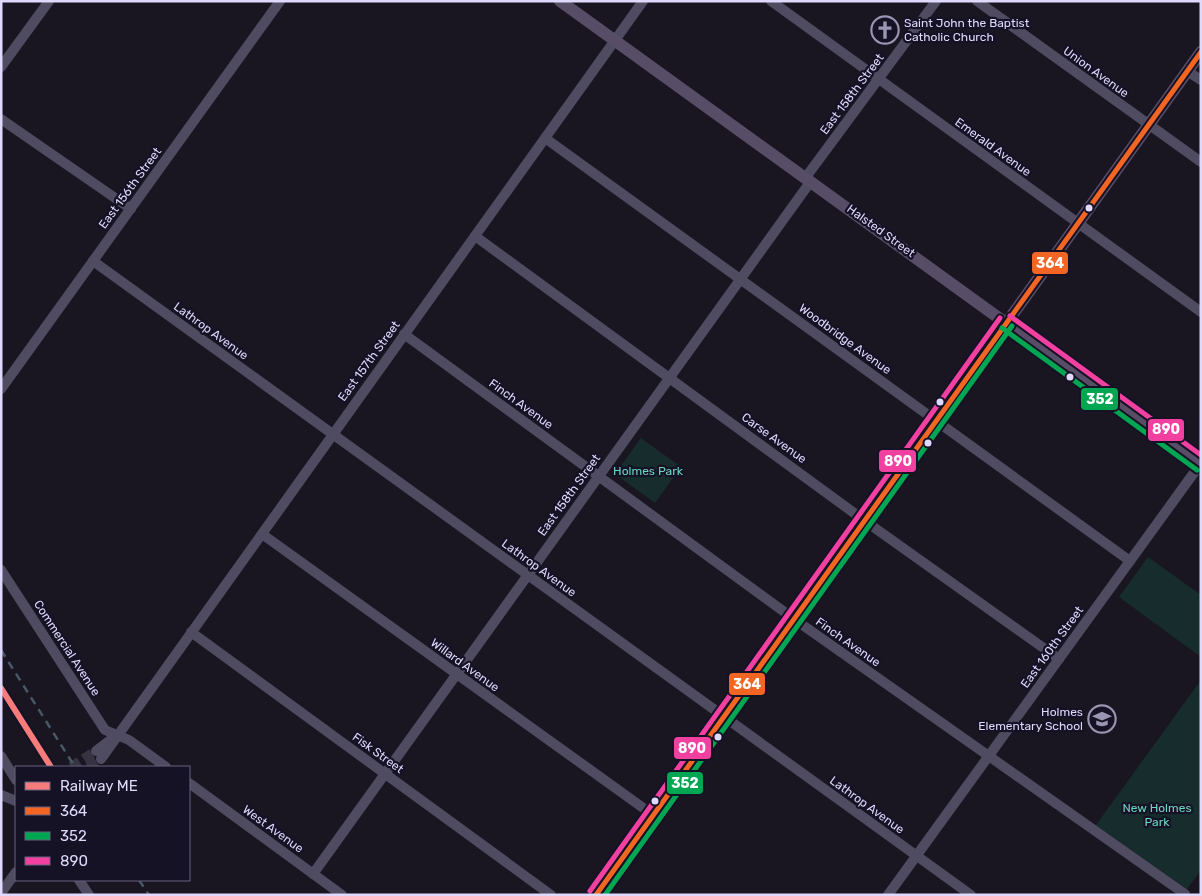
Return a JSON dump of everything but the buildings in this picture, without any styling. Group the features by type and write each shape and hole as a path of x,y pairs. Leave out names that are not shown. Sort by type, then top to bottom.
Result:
{"main road":[{"name":"Halsted Street","path":"560,1 1201,463"},
{"path":"596,895 1201,52"}],"street":[{"path":"1,67 49,1"},
{"name":"East 156th Street","path":"1,389 280,1"},
{"name":"East 157th Street","path":"99,755 116,736 262,534 643,1"},
{"name":"Emerald Avenue","path":"771,1 1201,312"},
{"name":"East 158th Street","path":"313,874 936,1"},
{"name":"Union Avenue","path":"977,1 1201,162"},
{"path":"1187,71 1201,80"},
{"path":"1,119 131,209"},
{"name":"Woodbridge Avenue","path":"545,138 1130,561"},
{"name":"Carse Avenue","path":"475,236 865,521 1059,659"},
{"name":"Lathrop Avenue","path":"93,261 971,895"},
{"name":"Finch Avenue","path":"404,334 794,619 1185,894"},
{"name":"East 160th Street","path":"888,895 1201,463"},
{"name":"Willard Avenue","path":"262,534 653,815"},
{"name":"Commercial Avenue","path":"1,570 105,730 116,736"},
{"name":"Fisk Street","path":"191,632 551,895"},
{"path":"116,736 129,740 165,766"},
{"path":"1,756 15,778"},
{"name":"West Avenue","path":"190,785 342,895"},
{"path":"1,795 15,801"},
{"path":"1,893 15,873"},
{"path":"80,881 89,895"}],"green space":[{"name":"Holmes Park","path":"641,438 681,467 655,503 615,474"},
{"path":"1148,557 1201,595 1201,657 1119,597"},
{"name":"New Holmes Park","path":"1201,680 1201,870 1187,889 1096,825"}],"tunnel":[{"path":"73,766 96,751"},
{"path":"90,766 101,759"}],"railway":[{"path":"1,650 74,766"},
{"path":"140,881 149,895"}],"rail line":[{"name":"ME","path":"1,688 50,766"}],"transit line":[{"name":"364","path":"596,895 1201,52"},
{"name":"890","path":"1010,316 1201,455"},
{"name":"890","path":"590,891 1000,318"},
{"name":"352","path":"605,895 1012,326"},
{"name":"352","path":"1002,328 1197,470"}],"place":[{"name":"Saint John the Baptist Catholic Church","path":"885,30"},
{"name":"Holmes Elementary School","path":"1102,719"}]}
